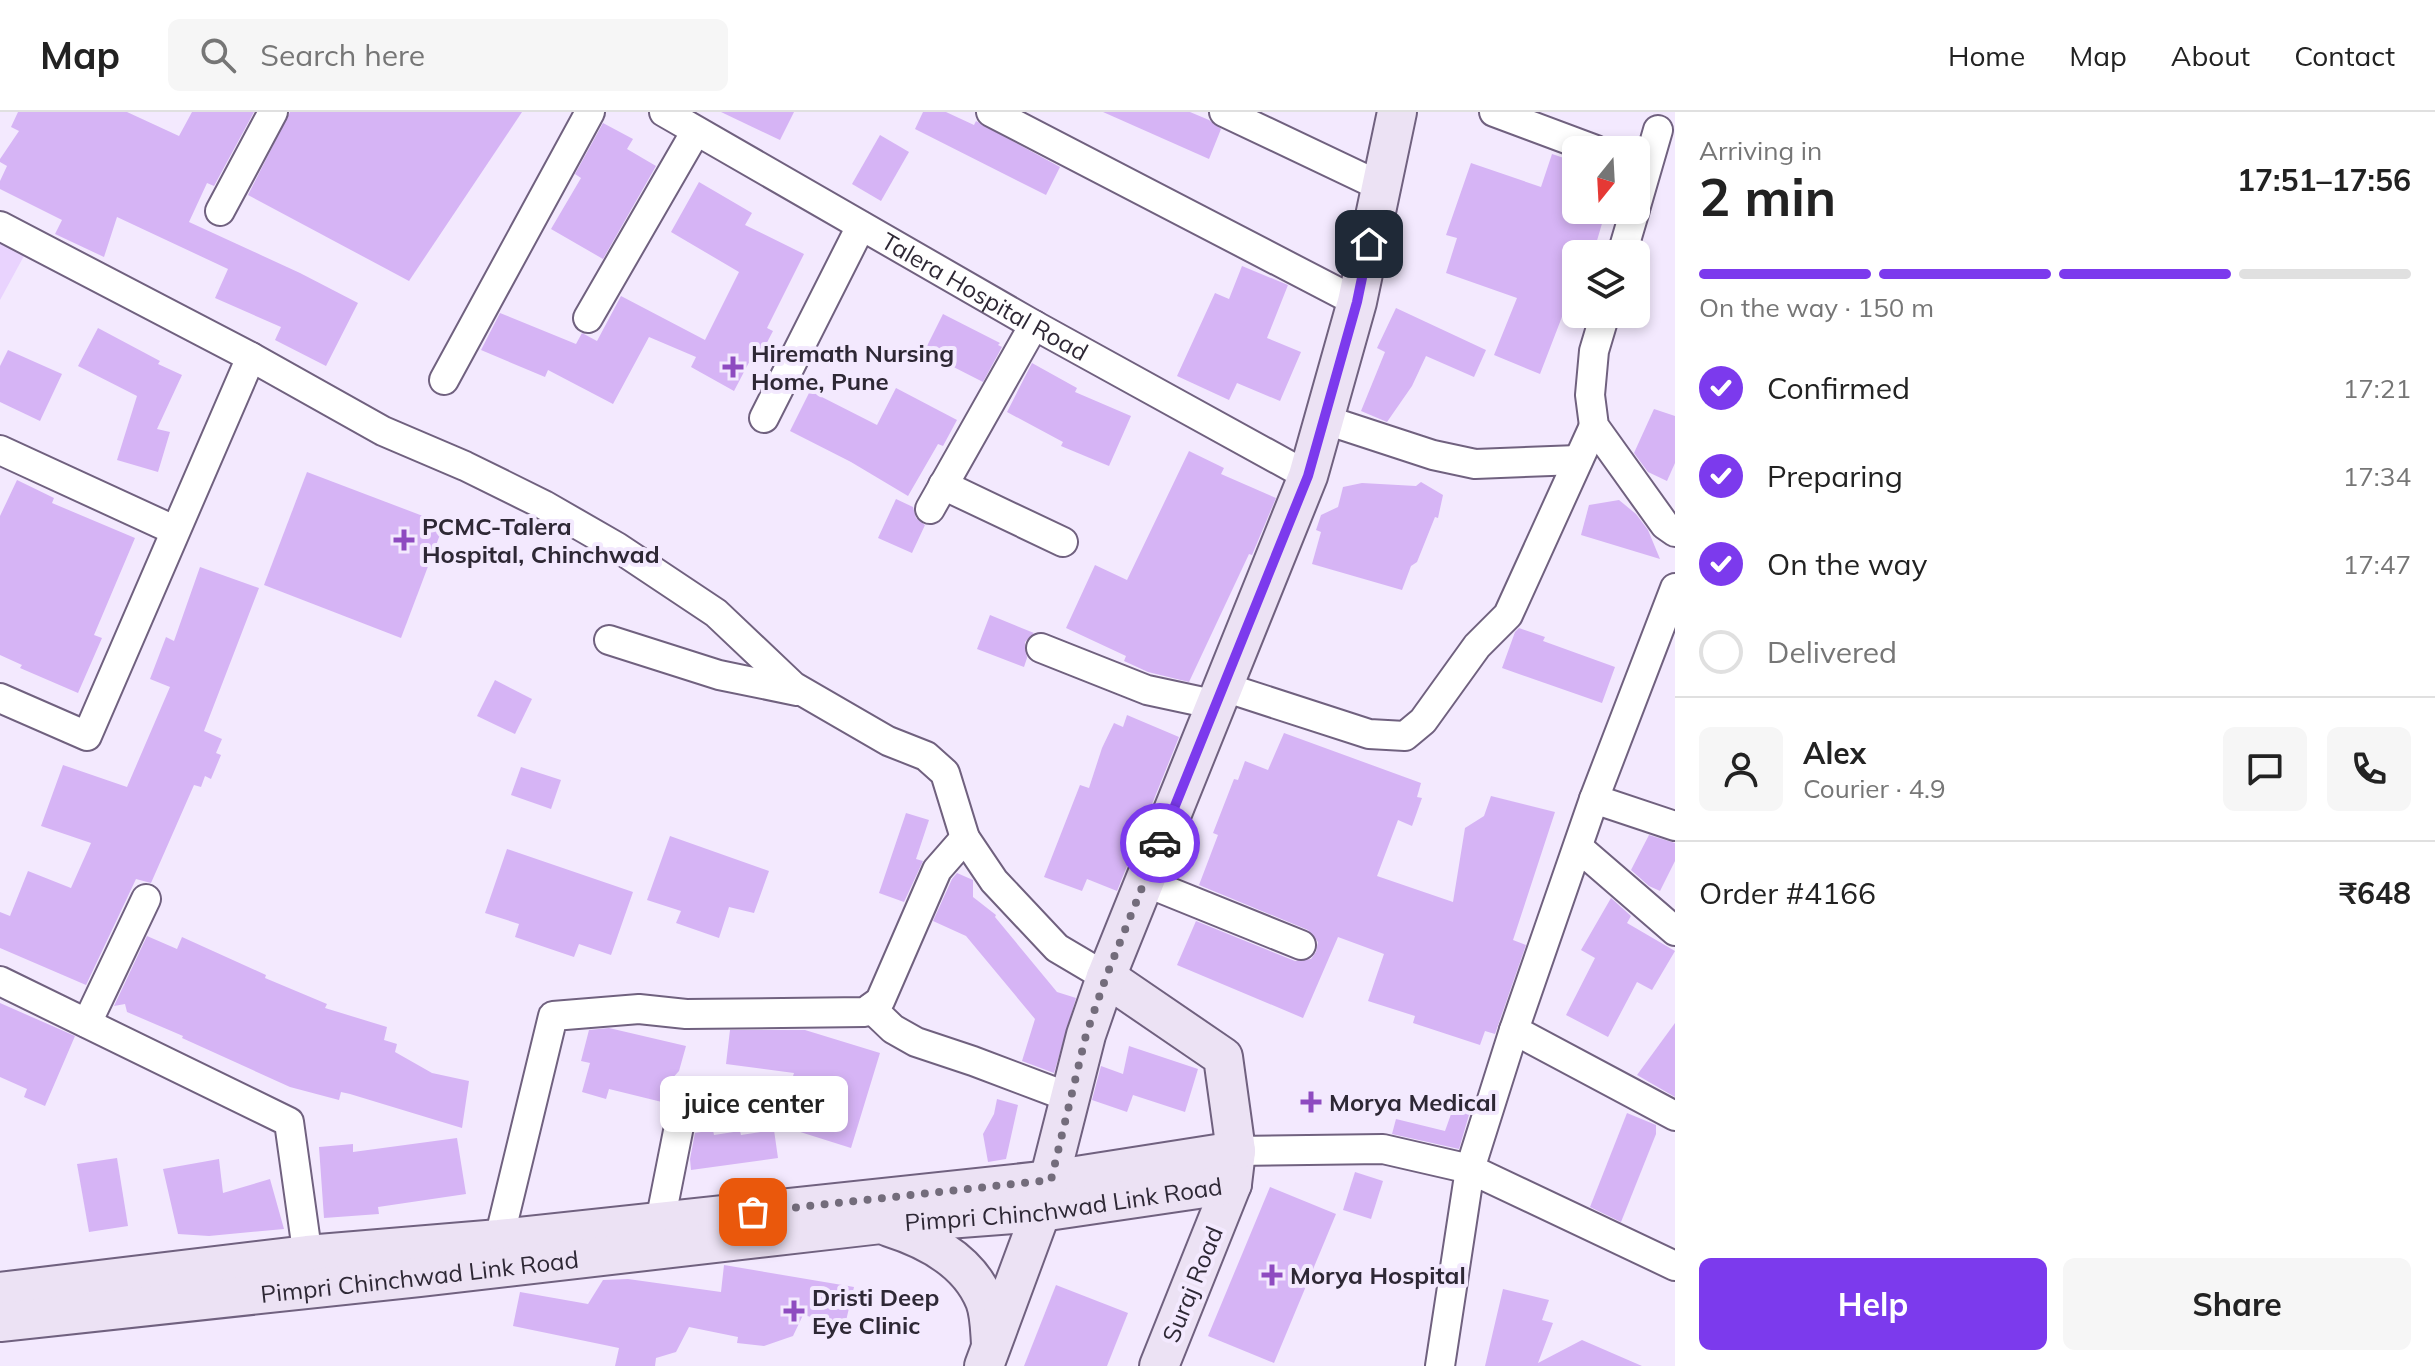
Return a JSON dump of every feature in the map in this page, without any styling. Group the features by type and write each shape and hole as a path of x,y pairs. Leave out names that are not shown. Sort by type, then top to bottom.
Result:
{"main road":[{"path":"988,1355 1046,1196 1086,1035 1106,977 1308,476 1357,302 1397,112"},
{"name":"Suraj Road","path":"1106,977 1223,1057 1234,1168 1159,1366"},
{"name":"Pimpri Chinchwad Link Road","path":"0,1292 310,1272 1046,1196 1234,1168"},
{"path":"878,1212 931,1244 964,1271 985,1301 988,1355"},
{"name":"Pimpri Chinchwad Link Road","path":"0,1322 499,1239 660,1222 878,1212"}],"street":[{"path":"220,211 273,112"},
{"path":"444,380 590,112"},
{"name":"Talera Hospital Road","path":"664,112 1034,325 1308,476"},
{"path":"991,112 1357,302"},
{"path":"1224,112 1382,187"},
{"path":"1494,112 1562,137"},
{"path":"1650,151 1662,127"},
{"path":"588,318 696,131"},
{"path":"0,226 251,357 383,431 438,453 518,492 617,547 716,613 793,686 888,741 926,756 945,773 965,838 994,881 1057,948 1106,977"},
{"path":"764,418 861,226"},
{"path":"1034,325 937,497 1063,542"},
{"path":"1601,328 1594,351 1590,395 1594,426 1672,521"},
{"path":"0,698 87,736 251,357"},
{"path":"1323,419 1433,455 1475,464 1578,460"},
{"path":"1041,648 1147,690 1220,696 1369,734 1405,736 1423,721 1477,646 1508,615 1594,426"},
{"path":"0,450 174,530"},
{"path":"1440,1366 1470,1169 1514,1030 1594,799 1675,588"},
{"path":"609,640 719,675 806,693"},
{"path":"1594,799 1675,826"},
{"path":"499,1239 553,1016 639,1009 686,1014 865,1012 880,1001 937,870 965,838"},
{"path":"1579,848 1675,931"},
{"path":"1145,882 1301,945"},
{"path":"87,1023 146,899"},
{"path":"0,981 289,1122 310,1272"},
{"path":"871,1008 893,1029 916,1042 1071,1098"},
{"path":"1514,1030 1675,1116"},
{"path":"660,1222 681,1116"},
{"name":"Pimpri Chinchwad Link Road","path":"1234,1168 1298,1151 1383,1149 1470,1169 1675,1266"}],"shaded area":[{"path":"0,226 31,243 0,300"}],"building":[{"path":"18,112 127,112 179,136 192,112 254,112 214,186 207,183 189,222 358,303 326,366 275,340 281,327 215,298 228,269 117,217 104,257 55,234 62,220 0,189 7,166 0,159 19,131 11,127"},
{"path":"290,112 522,112 409,281 248,195"},
{"path":"721,112 794,112 780,140"},
{"path":"923,112 946,112 974,125 976,121 1060,167 1046,195 915,129"},
{"path":"1103,112 1190,112 1221,129 1209,159"},
{"path":"603,123 633,139 627,149 656,166 603,259 551,229 581,178 575,174"},
{"path":"880,135 909,152 881,201 852,184"},
{"path":"1552,154 1562,157 1562,224 1602,224 1597,240 1562,240 1562,317 1540,374 1494,355 1517,298 1446,273 1457,238 1446,235 1471,163 1541,187"},
{"path":"699,182 752,213 745,225 804,254 767,328 773,331 762,352 756,349 734,391 691,367 696,357 649,337 613,404 548,370 545,377 481,350 500,313 576,344 582,333 597,341 621,296 705,340 739,272 671,232"},
{"path":"1242,266 1288,285 1267,338 1301,352 1280,401 1237,383 1229,400 1177,376 1215,293 1229,299"},
{"path":"1396,308 1486,350 1474,377 1426,356 1412,386 1387,422 1361,411 1385,352 1377,348"},
{"path":"943,314 1000,343 998,345 1002,347 983,382 924,352"},
{"path":"98,328 182,375 157,429 170,432 158,472 117,460 137,396 78,366"},
{"path":"8,350 62,374 40,421 0,402 0,366"},
{"path":"1032,363 1077,388 1075,392 1131,416 1109,466 1061,446 1063,442 1007,412"},
{"path":"896,388 957,420 943,446 938,444 908,496 790,431 810,391 877,425"},
{"path":"1654,409 1675,416 1675,463 1667,481 1648,472 1634,453"},
{"path":"1189,451 1224,468 1221,474 1276,498 1252,555 1249,554 1189,682 1148,672 1124,661 1126,656 1066,628 1095,565 1127,580"},
{"path":"307,472 444,524 401,638 264,585"},
{"path":"17,480 54,498 52,503 135,538 94,635 102,638 78,693 20,668 22,665 0,655 0,516"},
{"path":"1421,482 1443,495 1438,518 1435,517 1402,590 1312,564 1321,532 1316,530 1321,515 1338,507 1343,487 1362,483 1416,486"},
{"path":"896,499 913,507 916,518 925,525 912,553 878,538"},
{"path":"1619,500 1636,514 1648,530 1660,559 1581,535 1589,505"},
{"path":"200,567 259,588 204,731 222,739 216,753 221,755 211,779 205,776 201,787 194,785 151,883 136,879 86,985 0,948 0,912 10,916 28,871 71,888 91,843 41,826 63,765 127,787 170,687 150,679 166,637 174,641"},
{"path":"990,615 1034,633 1025,642 1027,658 1024,667 977,649"},
{"path":"1519,628 1545,637 1543,641 1615,667 1602,703 1502,668"},
{"path":"495,680 532,699 515,734 477,716"},
{"path":"1127,715 1179,737 1117,891 1087,879 1082,891 1044,877 1080,785 1089,788 1114,723 1123,727"},
{"path":"1284,733 1421,783 1417,797 1422,798 1412,826 1398,820 1377,876 1453,902 1465,828 1484,816 1491,796 1555,812 1513,940 1526,945 1495,1034 1485,1031 1480,1045 1413,1023 1415,1016 1368,1001 1384,954 1338,937 1303,1018 1177,965 1196,921 1295,961 1311,959 1316,952 1318,942 1308,930 1199,885 1218,835 1213,833 1234,779 1238,780 1245,761 1268,770"},
{"path":"521,767 561,780 551,809 511,795"},
{"path":"906,813 929,820 916,859 923,861 904,902 879,893"},
{"path":"1649,835 1675,843 1675,861 1660,891 1649,886 1631,870"},
{"path":"670,836 769,871 754,913 729,907 719,938 676,923 681,911 647,900"},
{"path":"507,849 633,892 611,955 579,944 574,957 515,937 519,924 485,913"},
{"path":"957,873 973,880 973,897 996,915 1057,992 1076,998 1054,1073 1022,1061 1035,1019 966,936 933,921"},
{"path":"1611,898 1631,916 1627,923 1675,951 1652,990 1637,982 1608,1037 1566,1015 1595,958 1581,950"},
{"path":"147,936 177,949 182,937 266,975 265,978 327,1004 325,1008 387,1027 384,1040 397,1044 395,1052 432,1073 469,1081 462,1128 350,1094 341,1092 339,1100 290,1087 127,1012 125,1004 114,1006"},
{"path":"0,1003 75,1036 45,1106 24,1097 27,1089 0,1077"},
{"path":"1675,1023 1675,1097 1637,1075"},
{"path":"609,1028 686,1046 679,1071 669,1082 666,1103 609,1089 606,1099 582,1092 590,1063 581,1061 589,1030"},
{"path":"730,1030 805,1030 880,1053 851,1148 778,1125 794,1073 726,1064"},
{"path":"1129,1046 1198,1069 1185,1112 1133,1095 1127,1112 1092,1100 1101,1066 1123,1074"},
{"path":"997,1099 1018,1105 1006,1159 988,1162 983,1134 994,1114"},
{"path":"1455,1103 1471,1108 1459,1149 1392,1134 1396,1119 1445,1131"},
{"path":"1627,1113 1656,1125 1656,1134 1621,1222 1590,1207"},
{"path":"713,1130 714,1135 740,1131 741,1135 774,1130 778,1158 691,1170 695,1133"},
{"path":"457,1138 466,1194 378,1207 379,1214 324,1218 319,1147 353,1144 353,1152"},
{"path":"117,1158 128,1226 89,1232 77,1164"},
{"path":"219,1159 223,1193 270,1179 284,1229 209,1236 178,1234 163,1169"},
{"path":"1355,1172 1383,1181 1371,1219 1343,1210"},
{"name":"Morya Hospital","path":"1270,1187 1336,1214 1274,1363 1208,1336"},
{"path":"724,1265 854,1287 845,1325 803,1315 793,1336 764,1346 737,1343 738,1337 689,1327 676,1352 656,1358 655,1366 615,1366 619,1348 513,1326 520,1292 588,1304 603,1280 628,1279 721,1292"},
{"path":"1056,1285 1128,1313 1107,1366 1024,1366"},
{"path":"1503,1289 1549,1300 1542,1320 1553,1323 1538,1363 1582,1340 1642,1366 1485,1366"}],"way so far":[{"path":"753,1212 1051,1180 1086,1035 1160,843"}],"place":[{"name":"Hiremath Nursing Home, Pune","path":"733,367"},
{"name":"PCMC-Talera Hospital, Chinchwad","path":"404,540"},
{"name":"Morya Medical","path":"1311,1102"},
{"name":"juice center","path":"753,1212"},
{"name":"Morya Hospital","path":"1272,1275"},
{"name":"Dristi Deep Eye Clinic","path":"794,1311"}],"route":[{"path":"1160,843 1308,476 1357,302 1369,244"}]}
